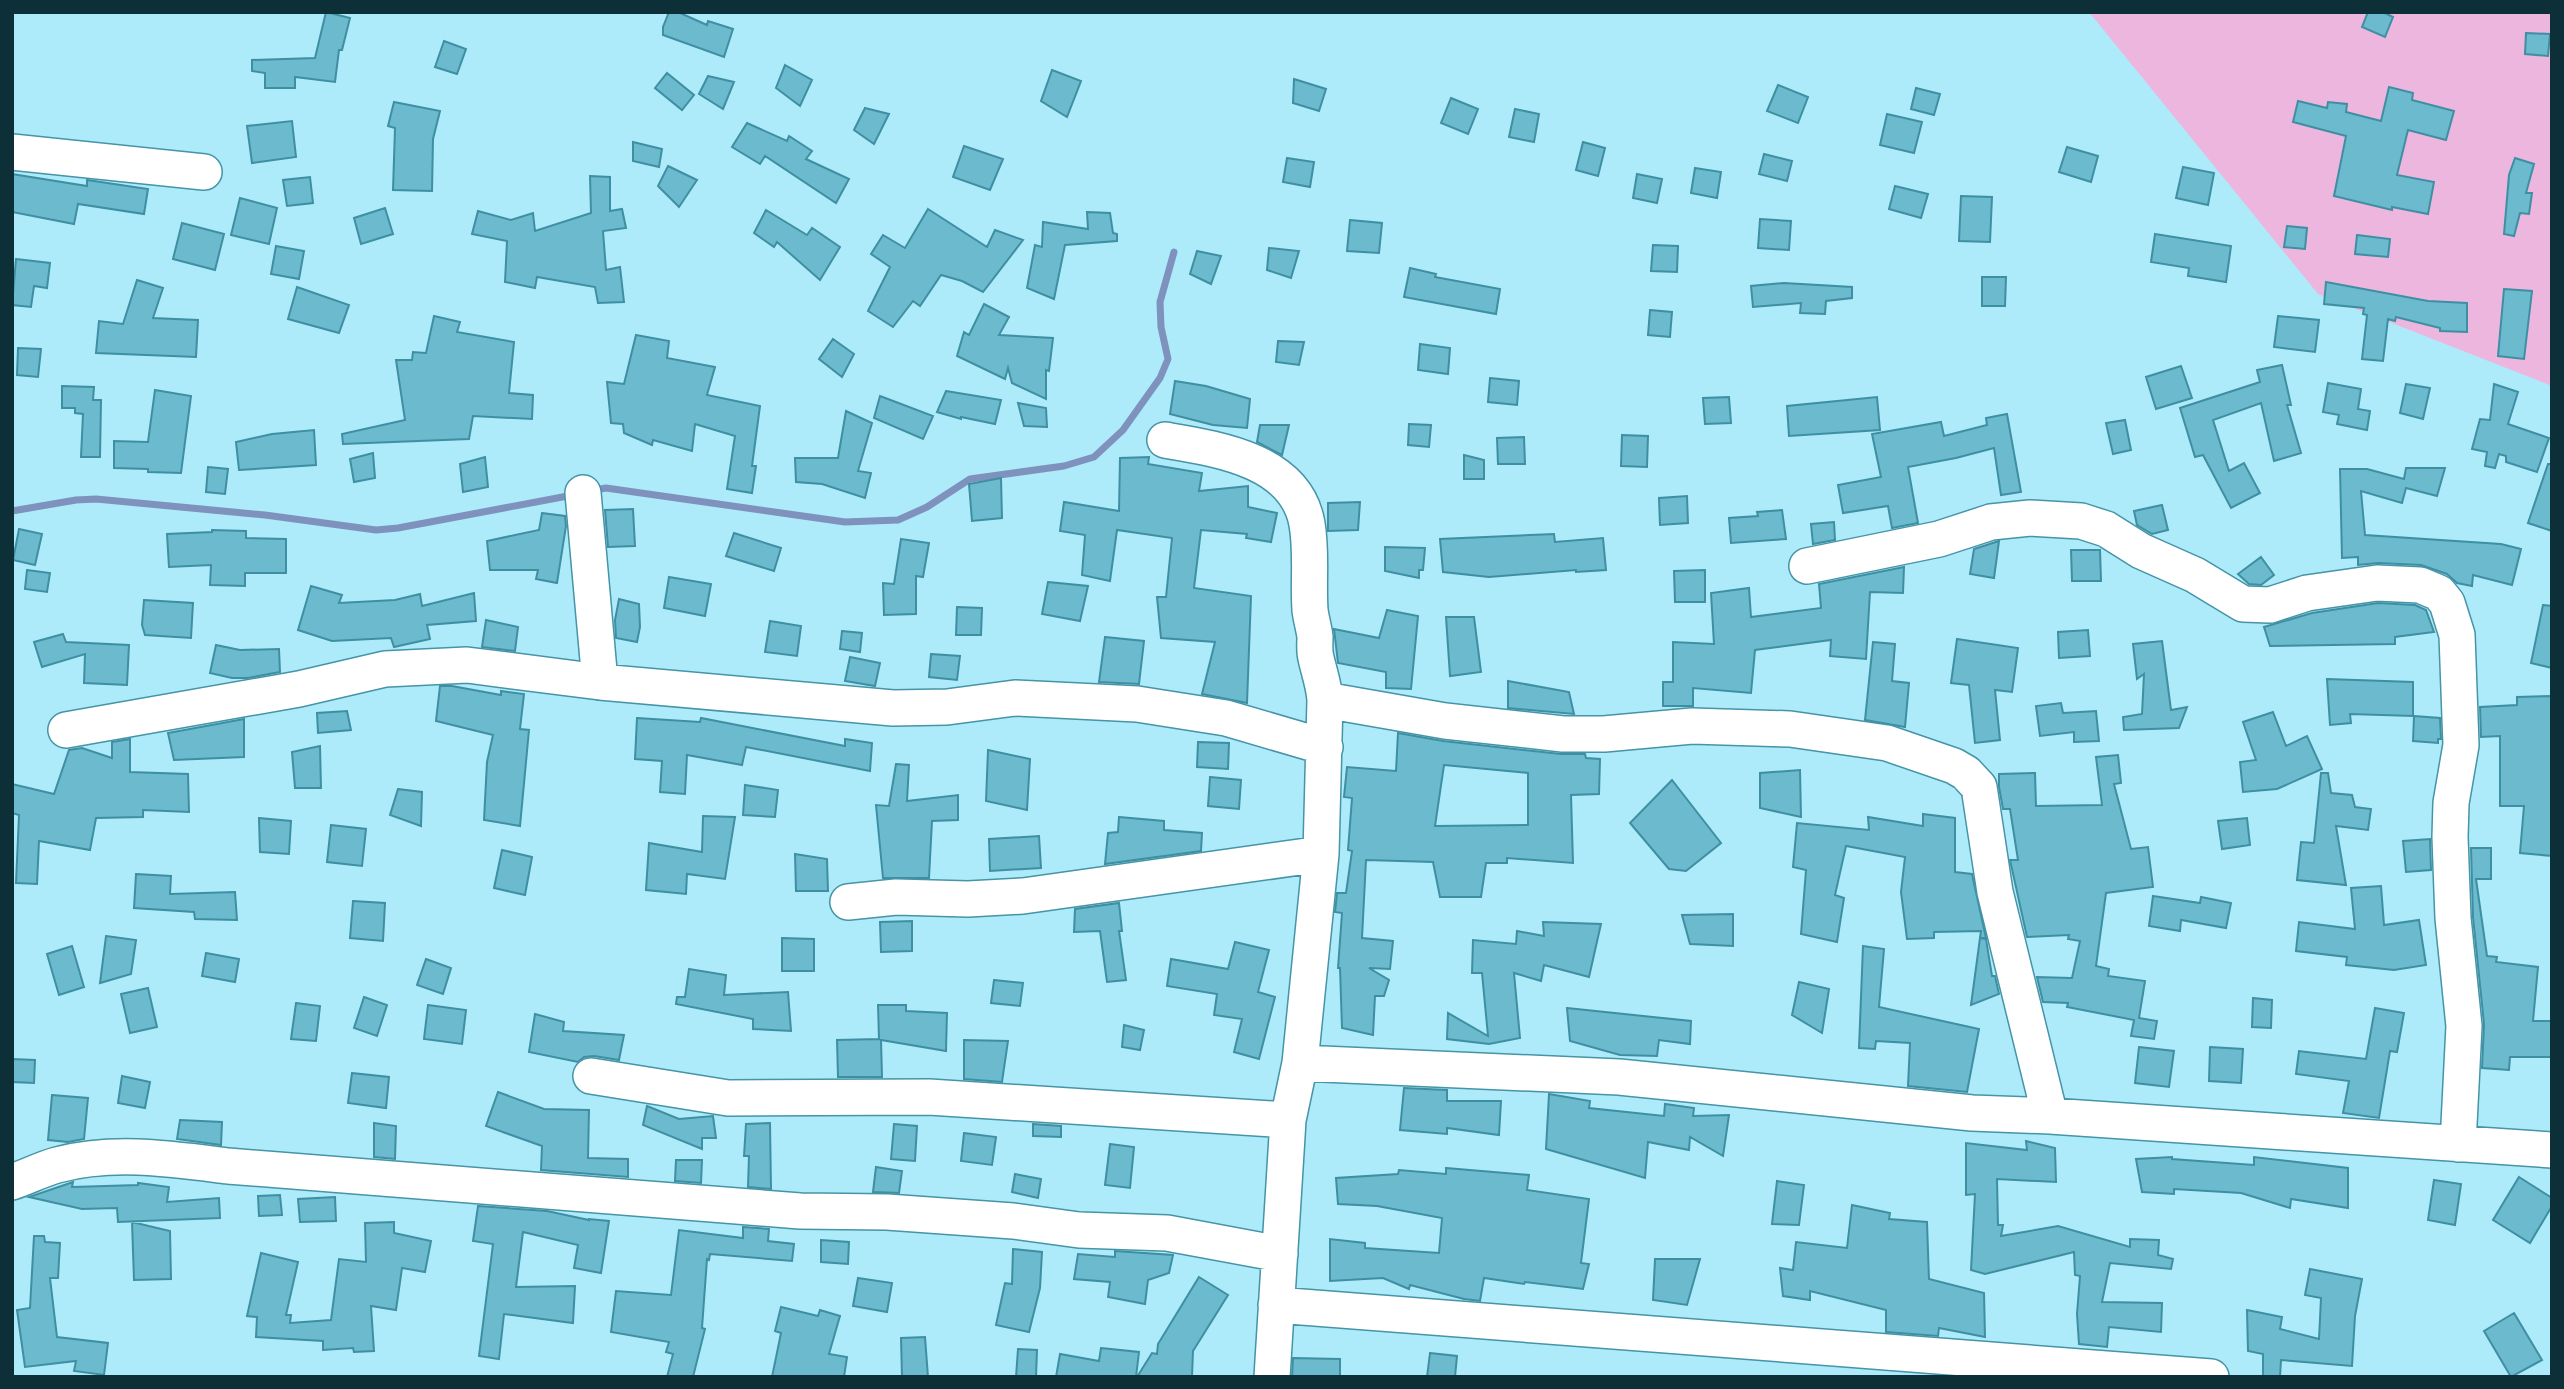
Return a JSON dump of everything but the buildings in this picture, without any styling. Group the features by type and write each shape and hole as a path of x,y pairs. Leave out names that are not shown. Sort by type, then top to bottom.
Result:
{"street":[{"path":"12,152 204,172"},
{"path":"1165,440 1214,449 1278,475 1293,491 1302,506 1307,523 1311,567 1310,608 1315,656 1323,681 1325,700 1321,854 1300,1063 1289,1120 1272,1377"},
{"path":"583,493 600,682"},
{"path":"1807,566 1939,539 1991,522 2030,518 2081,521 2106,529 2141,551 2195,575 2243,604 2270,605 2307,593 2377,583 2420,585 2439,593 2447,603 2457,635 2461,746 2451,803 2450,837 2453,918 2464,1027 2458,1144"},
{"path":"66,730 299,689 385,669 467,665 600,682 893,708 947,707 1014,698 1137,704 1226,718 1325,747"},
{"path":"1325,700 1445,721 1563,734 1604,734 1692,726 1790,729 1887,743 1954,766 1979,787 1995,892 2050,1116"},
{"path":"848,902 896,897 1023,896 1321,854"},
{"path":"1300,1063 1619,1077 1972,1114 2050,1116 2552,1150"},
{"path":"591,1076 727,1098 929,1097 1289,1120"},
{"path":"12,1182 56,1165 96,1157 161,1157 228,1166 800,1212 887,1212 1013,1221 1079,1230 1167,1233 1280,1254"},
{"path":"1276,1305 2211,1377"}],"shaded area":[{"path":"2089,12 2552,12 2552,386 2318,294"}],"waterway":[{"path":"591,491 606,488 845,522 898,520 927,507 970,479 1064,466 1094,457 1123,430 1160,378 1168,359 1161,327 1160,302 1174,252"},
{"path":"12,511 96,499 265,515 376,530 573,495"}]}
